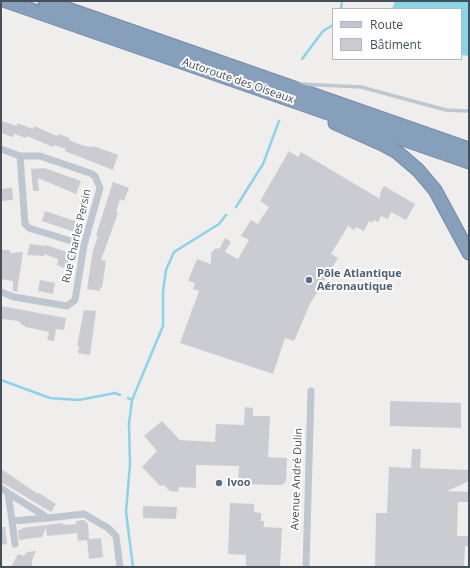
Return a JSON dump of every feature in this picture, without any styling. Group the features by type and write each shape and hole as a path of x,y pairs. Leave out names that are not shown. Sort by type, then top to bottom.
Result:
{"highway":[{"name":"Autoroute des Oiseaux","path":"6,1 469,162"},
{"name":"Autoroute des Oiseaux","path":"45,1 469,149"},
{"path":"227,77 372,139 402,156 418,170 435,190 469,253"}],"street":[{"name":"Rue Charles Persin","path":"1,149 20,156 40,156 95,176 100,188 84,245 74,300 67,306 14,297 1,292"},
{"path":"20,156 25,224 29,228 84,245"},
{"name":"Avenue André Dulin","path":"306,567 311,391"},
{"path":"1,488 48,518"},
{"path":"8,493 15,544"},
{"path":"12,521 84,514 108,528 116,536 120,567"}],"lane":[{"path":"280,83 361,87 446,110 469,111"}],"water":[{"path":"395,1 469,1 469,56 462,55 462,8 392,8"}],"building":[{"path":"1,121 17,126 17,123 33,129 34,126 57,136 58,134 70,138 69,140 84,146 96,147 118,155 113,170 65,151 66,149 54,145 53,147 27,136 26,138 14,134 13,137 1,133"},
{"path":"289,151 298,157 301,152 380,199 380,193 384,186 415,204 406,220 391,212 388,219 381,216 378,222 374,220 372,223 369,221 364,231 356,227 354,230 348,226 331,254 338,258 310,304 294,341 285,338 273,374 180,343 199,291 193,289 195,283 188,281 197,259 211,264 211,253 215,249 220,248 225,238 231,242 225,252 238,259 249,240 241,236 251,220 258,224 269,207 260,201"},
{"path":"44,168 81,181 76,194 38,178 39,191 33,191 31,169"},
{"path":"113,182 129,188 124,201 120,199 116,212 118,213 101,260 106,261 102,288 100,287 100,291 87,289 93,250 98,236 96,235"},
{"path":"12,188 13,200 1,201 1,189"},
{"path":"45,211 78,222 75,232 42,221"},
{"path":"30,244 46,245 73,254 70,264 66,262 64,268 57,265 58,259 44,254 44,256 27,255"},
{"path":"1,250 10,250 10,253 23,252 17,292 13,291 13,281 1,279"},
{"path":"40,280 55,283 53,294 38,291"},
{"path":"1,306 66,318 64,330 56,329 54,341 47,340 49,332 26,327 19,321 1,319"},
{"path":"84,310 96,311 90,355 78,353 79,346 77,346"},
{"path":"390,401 461,403 461,428 390,426"},
{"path":"245,407 253,408 253,416 270,416 268,457 287,458 286,482 281,485 238,484 239,466 196,465 196,488 179,487 178,492 170,491 164,485 160,486 142,467 157,451 144,436 162,421 180,440 215,442 216,424 244,425"},
{"path":"412,449 421,449 420,468 469,470 469,481 447,491 469,492 469,502 458,502 457,536 469,536 469,546 465,546 464,567 375,567 376,513 387,513 389,467 411,468"},
{"path":"1,469 38,494 39,493 56,504 51,512 1,482"},
{"path":"230,503 254,504 254,512 261,513 261,521 264,521 264,527 282,528 280,567 246,567 246,555 228,554"},
{"path":"143,506 177,507 176,519 143,518"},
{"path":"84,520 88,524 89,539 101,538 103,557 89,559 87,540 78,541 77,533 47,536 46,528 42,537 19,540 18,530 22,528 63,523 63,525 76,524 76,521"},
{"path":"1,527 5,527 7,544 1,545"},
{"path":"36,551 32,560 32,567 11,567 18,554 24,556 27,552"}],"waterway":[{"path":"341,8 342,1"},
{"path":"302,59 323,31 332,26"},
{"path":"236,207 263,164 279,121"},
{"path":"132,400 163,326 163,292 166,270 174,252 219,224 226,215"},
{"path":"1,380 50,398 79,400 115,393 120,395"},
{"path":"128,398 132,400 129,424 130,464 126,512 133,567"}],"place":[{"name":"Pôle Atlantique Aéronautique","path":"309,280"},
{"name":"Ivoo","path":"219,483"}]}
